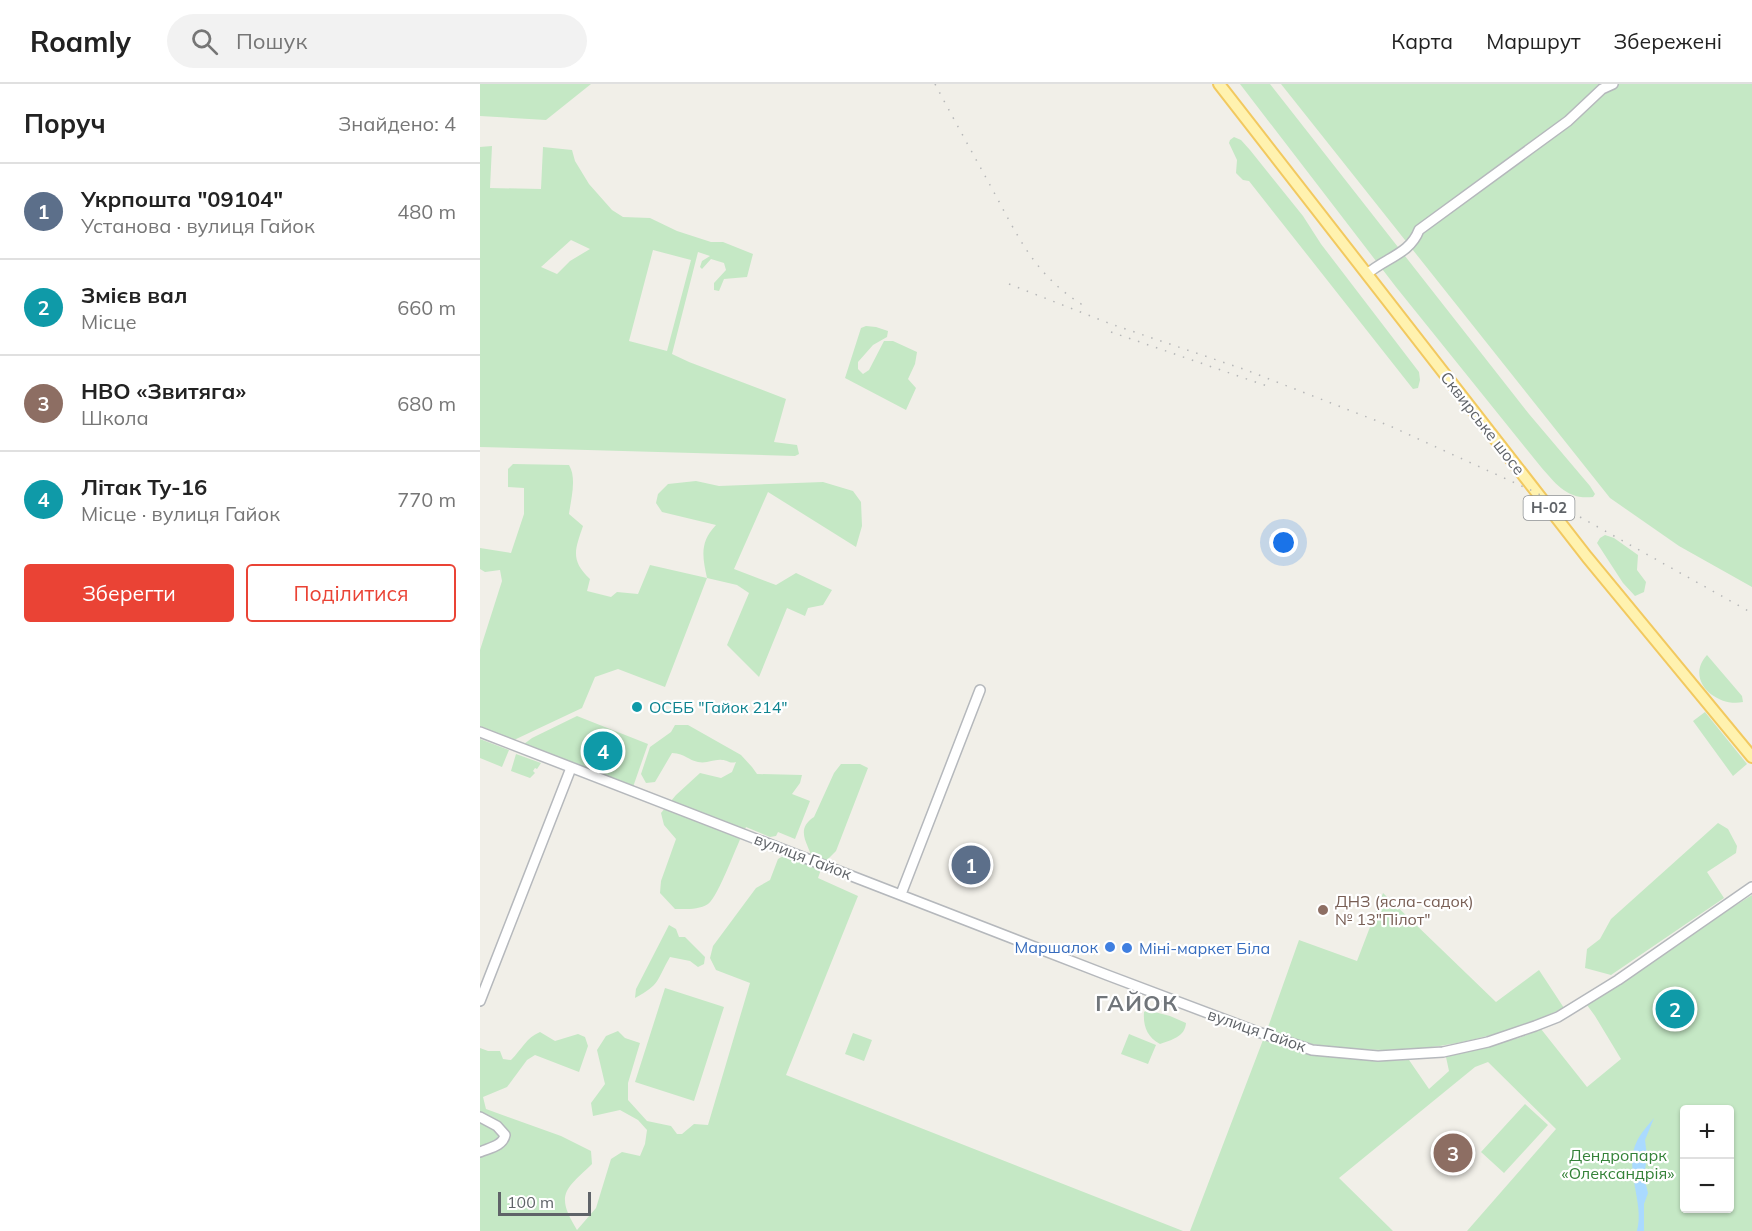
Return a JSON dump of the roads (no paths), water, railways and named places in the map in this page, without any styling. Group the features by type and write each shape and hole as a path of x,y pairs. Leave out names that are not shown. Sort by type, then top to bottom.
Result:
{"main road":[{"name":"Сквирське шосе","path":"1219,84 1587,556 1752,758"}],"street":[{"path":"1367,274 1380,263 1402,253 1416,238 1419,230 1568,121 1602,89 1613,84"},
{"path":"901,894 980,690"},
{"name":"вулиця Гайок","path":"480,732 1258,1032 1312,1050 1378,1056 1443,1052 1510,1035 1558,1017 1620,978 1752,887"},
{"path":"480,1001 571,768"},
{"path":"480,1117 497,1126 505,1136 505,1140 499,1145 480,1152"}],"water":[{"path":"1654,1118 1645,1140 1647,1156 1644,1177 1648,1193 1644,1204 1644,1231 1637,1231 1639,1220 1632,1163 1633,1152 1639,1138"}],"railway":[{"path":"935,84 1029,253 1053,282 1086,307"},
{"path":"1009,284 1111,324 1246,370 1390,426 1537,493 1752,613"},
{"path":"1111,332 1267,386"}],"place":[{"name":"ОСББ \"Гайок 214\"","path":"637,707"},
{"name":"Літак Ту-16","path":"603,751"},
{"name":"Укрпошта \"09104\"","path":"971,865"},
{"name":"ДНЗ (ясла-садок) № 13\"Пілот\"","path":"1323,910"},
{"name":"Маршалок","path":"1110,947"},
{"name":"Міні-маркет Біла","path":"1127,948"},
{"name":"Змієв вал","path":"1675,1009"},
{"name":"НВО «Звитяга»","path":"1453,1153"}],"district":[{"name":"ГАЙОК","path":"1137,1003"}],"park label":[{"name":"Дендропарк «Олександрія»","path":"1618,1164"}]}
